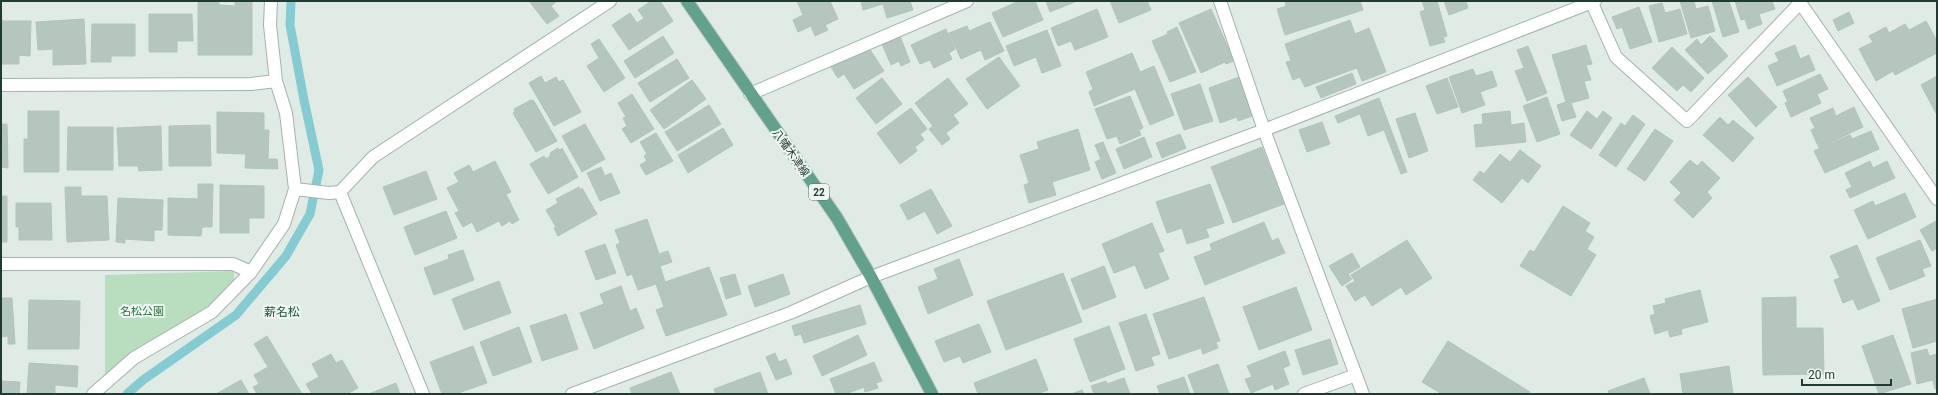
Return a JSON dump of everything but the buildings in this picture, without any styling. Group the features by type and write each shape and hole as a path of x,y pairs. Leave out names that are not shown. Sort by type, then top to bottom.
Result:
{"main road":[{"name":"八幡木津線","path":"687,1 837,218 871,277 932,394"}],"street":[{"path":"93,394 134,358 212,312 251,272 284,224 300,189 286,113 276,81 270,25 271,1"},
{"path":"300,189 335,192 373,157 610,1"},
{"path":"750,94 967,1"},
{"path":"1220,1 1264,130 1363,394"},
{"path":"572,394 790,313 871,277 1264,130 1593,1 1616,57 1687,121 1799,2 1937,199"},
{"path":"1,85 251,84 276,81"},
{"path":"335,192 423,394"},
{"path":"1,264 232,264 251,272"},
{"path":"1304,394 1356,375"}],"green space":[{"name":"名松公園","path":"234,271 234,289 212,312 105,375 105,275"}],"waterway":[{"path":"127,394 143,380 236,315 286,256 310,214 319,170 290,25 291,1"}],"district":[{"name":"薪名松","path":"282,312"}]}
